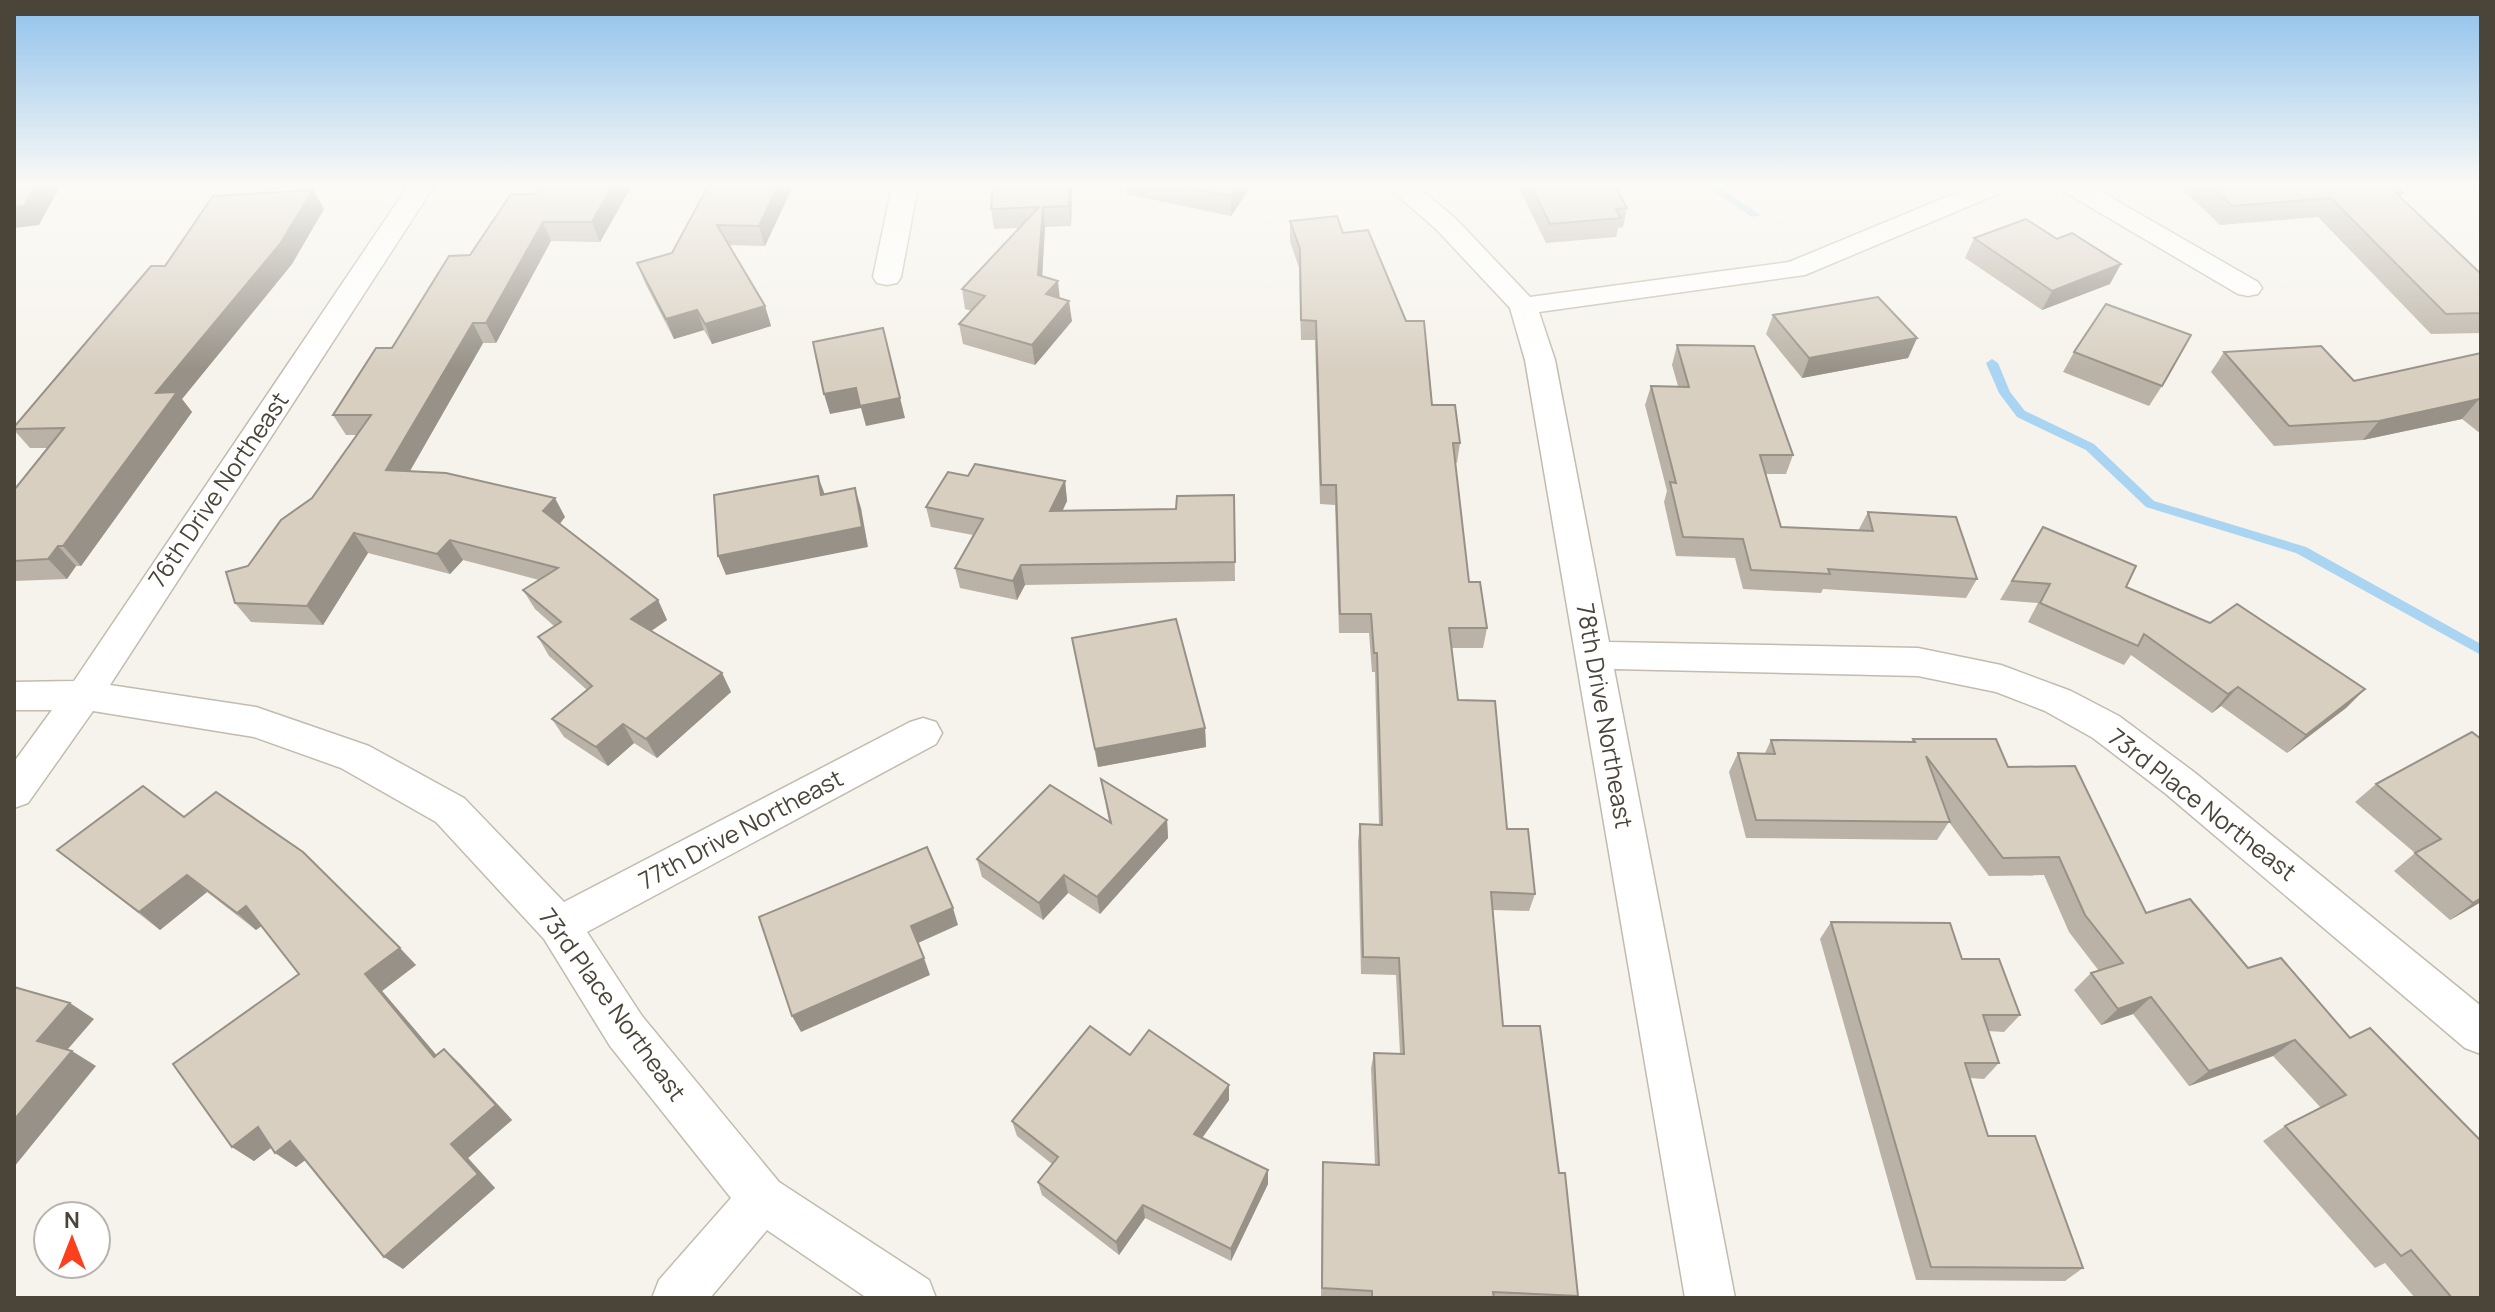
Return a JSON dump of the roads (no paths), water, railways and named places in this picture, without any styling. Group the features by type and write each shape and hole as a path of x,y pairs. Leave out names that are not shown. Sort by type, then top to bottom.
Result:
{"street":[{"name":"76th Drive Northeast","path":"14,792 84,695 380,247"},
{"path":"887,277 893,247"},
{"name":"78th Drive Northeast","path":"1468,247 1523,306 1540,360 1710,1298"},
{"path":"1523,306 1795,269 1848,247"},
{"path":"2178,247 2248,288"},
{"name":"73rd Place Northeast","path":"1593,655 1918,662 2001,679 2058,701 2106,727 2180,783 2481,1033"},
{"name":"73rd Place Northeast","path":"14,696 84,695 256,722 355,757 450,810 559,926 626,1031 762,1199 911,1298"},
{"name":"77th Drive Northeast","path":"559,926 923,733"},
{"path":"677,1298 762,1199"}],"waterway":[{"path":"1992,363 2005,393 2021,414 2090,447 2150,504 2301,550 2481,650"}]}
